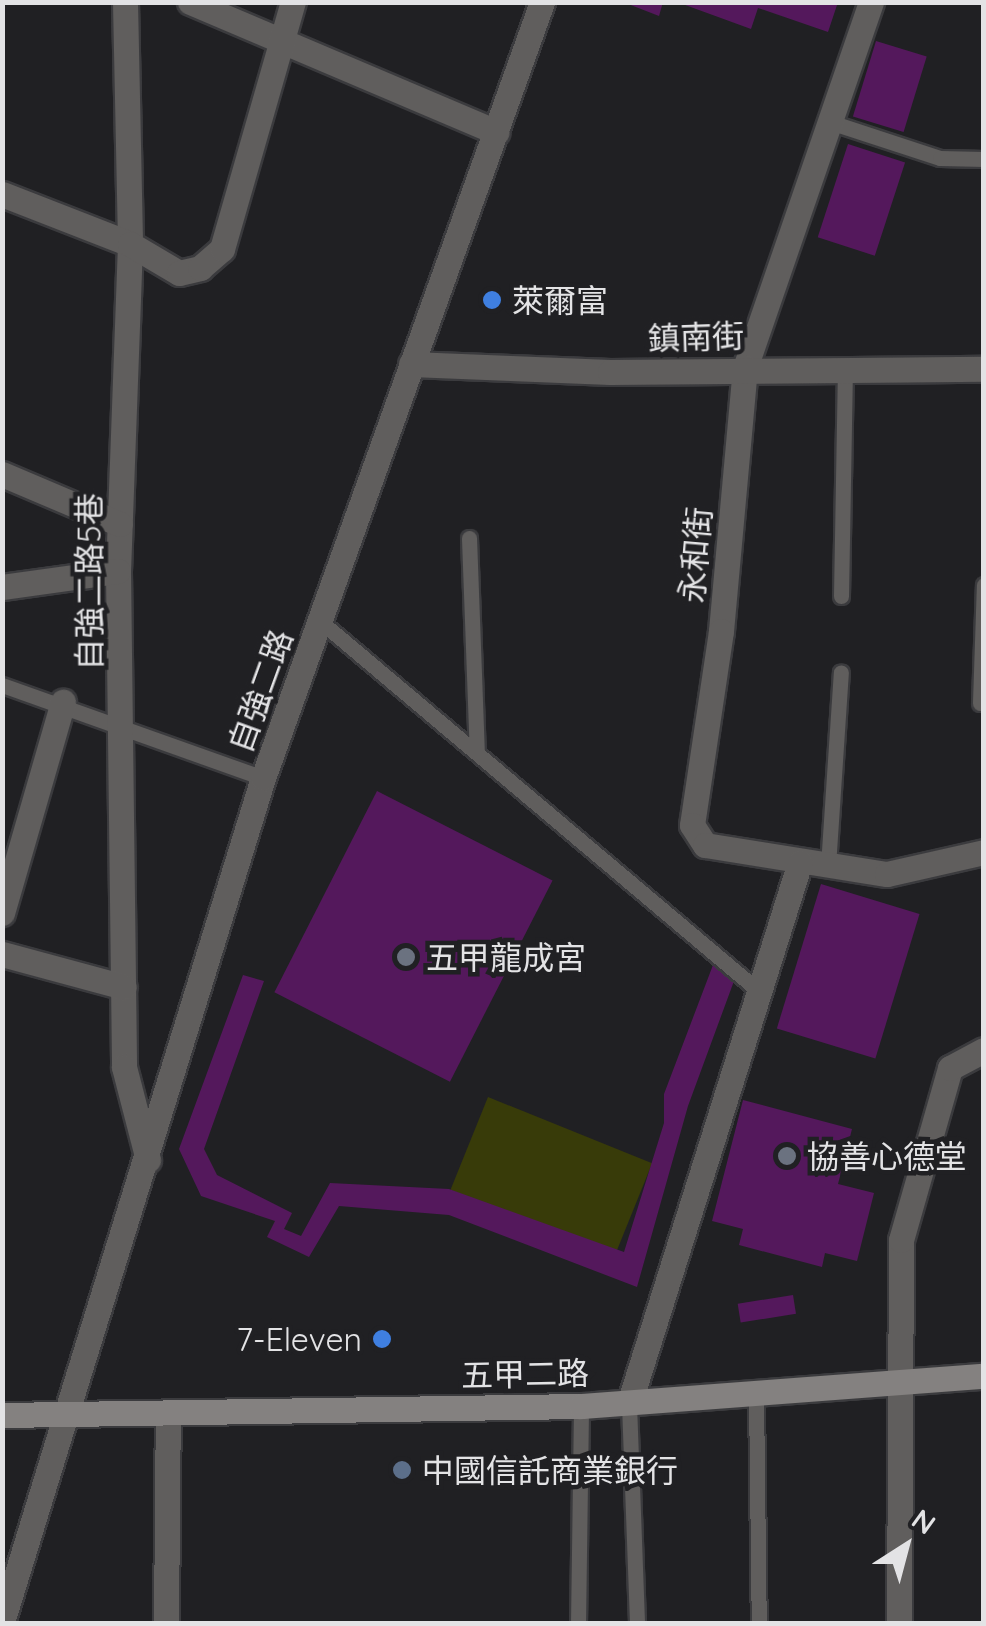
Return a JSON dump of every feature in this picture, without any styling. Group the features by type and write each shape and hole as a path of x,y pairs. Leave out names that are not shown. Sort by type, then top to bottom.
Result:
{"main road":[{"name":"五甲二路","path":"2,1414 581,1406 984,1376"}],"street":[{"name":"自強二路5巷","path":"125,2 130,244 118,571 124,1067 148,1160"},
{"path":"190,2 278,44 497,132"},
{"path":"2,194 130,244 179,273 200,268 222,249 278,44 294,2"},
{"name":"自強二路","path":"2,1622 263,778 542,2"},
{"name":"永和街","path":"871,2 745,367 720,631 692,826 705,845 887,874 984,852"},
{"name":"鎮南街","path":"411,364 610,372 745,367 984,369"},
{"path":"2,474 120,524"},
{"path":"2,587 118,571"},
{"path":"2,912 63,702"},
{"path":"629,1404 800,862"},
{"path":"2,954 124,987"},
{"path":"899,1624 897,1382 901,1240 950,1068 984,1050"},
{"path":"166,1624 168,1412"}],"lane":[{"path":"830,122 940,158 984,158"},
{"path":"841,596 845,368"},
{"path":"469,538 476,753"},
{"path":"980,703 984,585"},
{"path":"320,621 760,992"},
{"path":"828,866 841,672"},
{"path":"2,684 63,702 263,778"},
{"path":"756,1394 759,1624"},
{"path":"629,1404 637,1624"},
{"path":"578,1624 581,1406"}],"shaded area":[{"path":"488,1097 652,1163 615,1256 451,1190"}],"building":[{"path":"623,2 663,2 659,16"},
{"path":"677,2 838,2 828,32 758,8 751,29"},
{"path":"876,41 927,56 904,132 853,117"},
{"path":"848,144 905,163 875,256 818,237"},
{"name":"五甲龍成宮","path":"377,791 553,880 450,1082 274,992"},
{"path":"821,884 919,914 875,1059 777,1028"},
{"path":"713,965 734,981 688,1106 637,1287 449,1215 339,1206 309,1257 267,1237 275,1221 201,1196 179,1149 243,975 264,981 204,1149 217,1175 292,1213 284,1229 301,1236 330,1183 449,1189 624,1252 664,1123 664,1094"},
{"name":"協善心德堂","path":"743,1100 852,1129 838,1184 874,1193 857,1261 825,1253 822,1267 739,1245 743,1229 712,1221"},
{"path":"793,1295 796,1314 741,1323 738,1304"}],"place":[{"name":"萊爾富","path":"492,300"},
{"name":"五甲龍成宮","path":"406,957"},
{"name":"協善心德堂","path":"787,1156"},
{"name":"7-Eleven","path":"382,1339"},
{"name":"中國信託商業銀行","path":"402,1470"}]}
